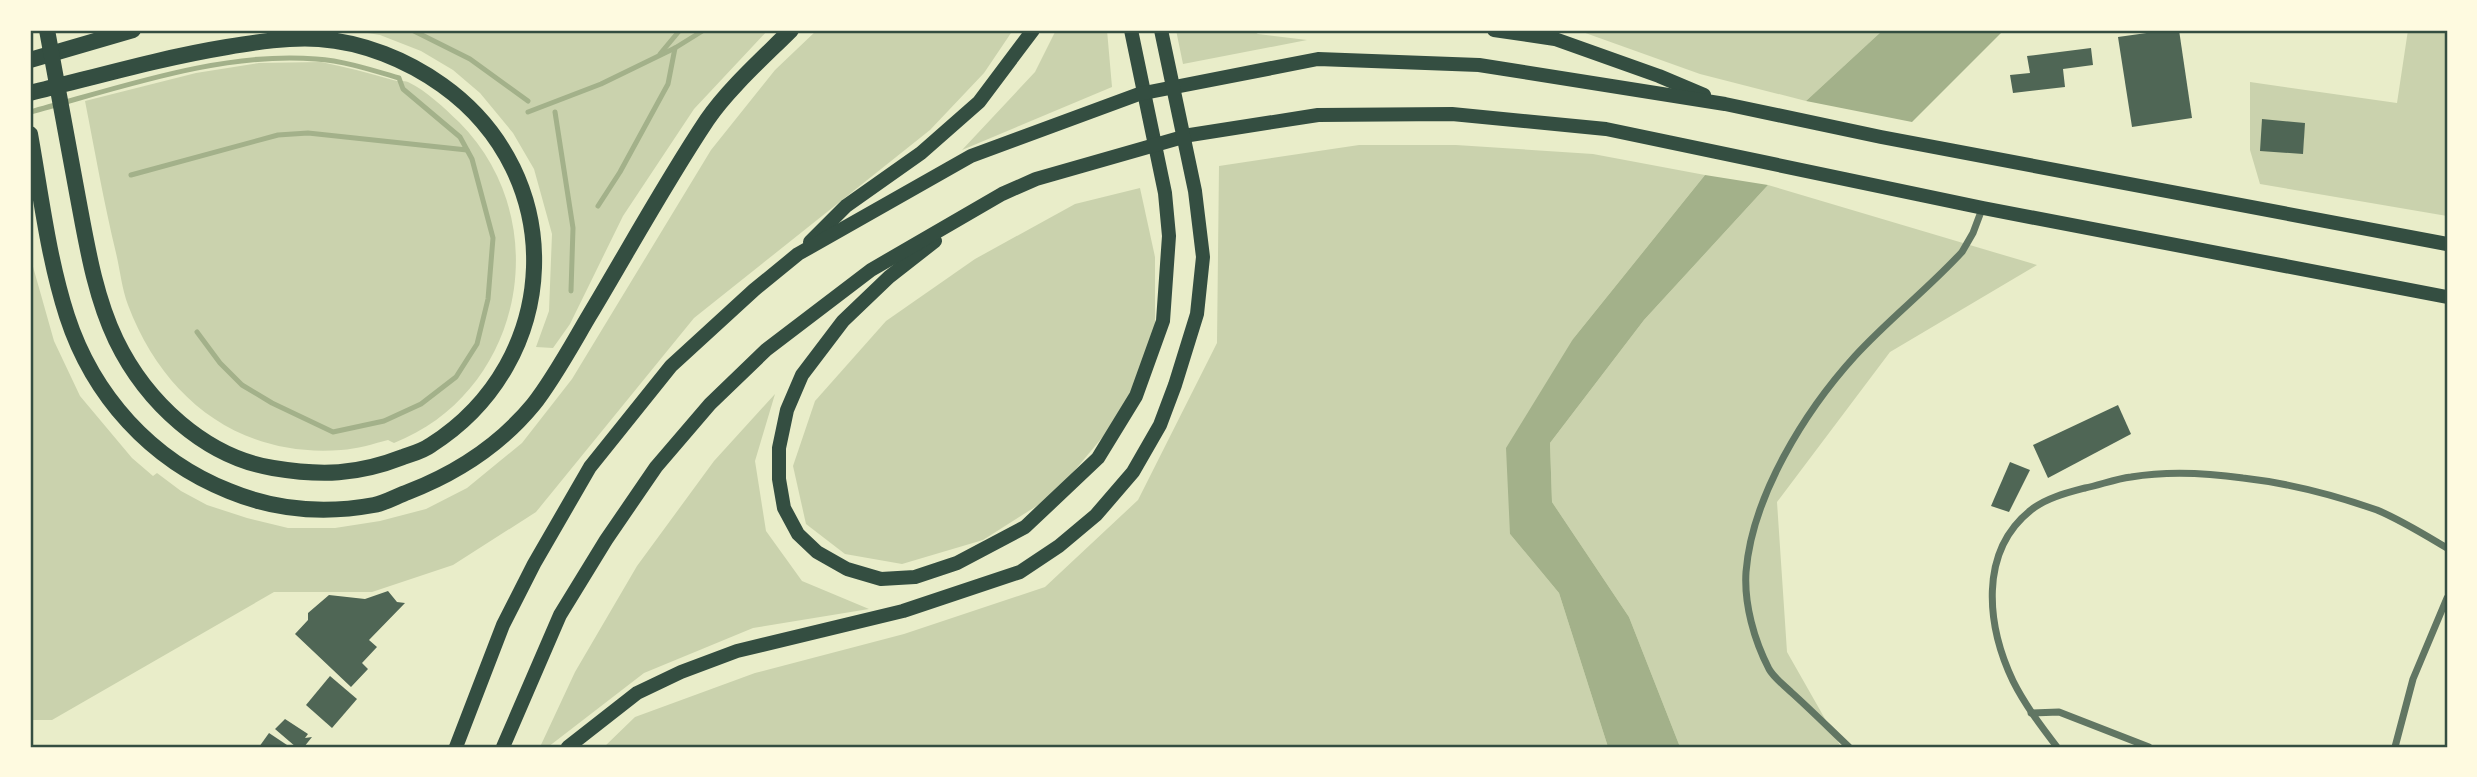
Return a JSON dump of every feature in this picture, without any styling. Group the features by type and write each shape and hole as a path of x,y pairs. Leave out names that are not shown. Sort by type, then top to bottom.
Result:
{"highway":[{"path":"30,93 187,54 267,41 321,39 371,50 419,68 452,92 480,118 515,170 531,219 535,252 533,288 522,335 498,384 468,418 429,447 378,467 339,474 303,473 254,465 205,441 177,421 146,389 117,341 90,261 70,155 47,30"},
{"path":"30,60 133,30"},
{"path":"30,134 49,242 67,317 90,368 124,419 150,446 175,464 207,482 243,497 268,504 318,510 376,505 442,478 489,448 534,404 709,117 791,30"},
{"path":"456,747 503,625 534,564 590,467 671,366 754,290 798,254 846,206 921,153 979,102 1033,30"},
{"path":"1002,194 889,277 843,321 802,375 787,410 779,448 779,479 784,509 798,534 817,552 847,569 881,579 915,577 957,563 1025,527 1098,458 1136,396 1163,321 1169,236 1164,193 1131,30"},
{"path":"569,747 637,693 681,672 737,651 903,611 1020,572 1059,546 1096,515 1133,472 1160,425 1186,350 1197,314 1203,257 1195,191 1161,30"},
{"path":"1494,30 1556,39 1659,76 1725,104"},
{"path":"798,254 971,156 1139,94 1318,59 1479,65 1725,104 1881,137 2447,244"},
{"path":"503,747 560,615 606,540 656,467 710,404 766,350 871,270 1002,194 1036,179 1189,135 1318,115 1452,114 1606,129 1983,208 2447,297"}],"street":[{"path":"1849,747 1771,672 1757,643 1749,611 1746,573 1753,527 1773,479 1799,431 1825,393 1856,355 1962,252 1983,208"},
{"path":"2057,747 2031,713 2014,681 2002,654 1991,603 1997,557 2006,538 2017,522 2046,500 2131,477 2201,474 2243,478 2329,495 2379,511 2447,548"},
{"path":"2395,747 2413,679 2447,598"},
{"path":"2031,713 2059,712 2149,747"}],"shaded area":[{"path":"349,30 768,30 694,109 623,216 570,324 553,348 536,347 549,311 552,234 534,169 513,133 480,93 453,70 421,51 380,35"},
{"path":"817,30 1013,30 984,73 930,130 694,318 536,512 453,565 372,592 274,592 52,720 30,720 30,256 54,341 80,396 132,458 153,476 157,473 181,491 207,505 288,528 335,528 380,521 426,509 467,488 522,443 572,379 711,150 775,70"},
{"path":"1056,30 1107,30 1112,87 962,150 1035,72"},
{"path":"1176,30 1252,30 1258,34 1307,40 1183,64"},
{"path":"1577,30 1883,30 1806,101 1700,74"},
{"path":"1883,30 2004,30 1912,122 1806,101"},
{"path":"2408,30 2447,30 2447,216 2260,184 2250,150 2250,82 2397,103"},
{"path":"321,62 408,82 429,95 459,122 490,162 508,206 516,253 512,300 498,345 473,385 438,419 394,443 388,440 341,450 304,450 270,444 238,432 209,415 184,394 162,368 143,338 126,299 85,101 196,73 259,63"},
{"path":"1359,145 1456,145 1593,154 1705,175 1573,339 1510,534 1559,593 1608,747 604,747 635,717 755,673 904,634 1045,587 1138,500 1217,343 1219,166"},
{"path":"1705,175 1768,185 1644,320 1550,443 1552,502 1629,617 1680,747 1608,747 1559,593 1510,534 1506,448 1573,339"},
{"path":"1768,185 2037,265 1890,352 1777,502 1787,652 1841,747 1680,747 1629,617 1552,502 1550,443 1644,320"},
{"path":"1140,188 1155,257 1155,338 1127,408 1054,495 983,540 902,564 845,554 806,524 793,466 815,401 886,321 975,259 1075,204"},
{"path":"775,394 755,461 766,531 802,581 869,609 753,628 644,673 548,747 540,747 575,672 637,566 714,461"}],"building":[{"path":"2179,30 2192,118 2132,127 2118,37"},
{"path":"2091,48 2093,65 2063,69 2065,87 2013,93 2010,75 2030,73 2027,56"},
{"path":"2262,119 2305,123 2303,154 2260,151"},
{"path":"2118,405 2131,434 2048,478 2033,445"},
{"path":"2010,462 2030,470 2009,512 1991,506"},
{"path":"388,591 397,602 405,603 369,640 377,647 362,663 368,669 351,687 295,634 308,620 308,613 329,595 365,599"},
{"path":"330,676 357,699 332,728 306,705"},
{"path":"285,719 308,734 305,738 312,737 304,747 296,747 275,729"},
{"path":"269,733 290,747 259,747"}],"waterway":[{"path":"412,30 470,59 528,101"},
{"path":"660,54 680,30"},
{"path":"528,112 601,84 675,48 704,30"},
{"path":"598,206 620,172 668,84 675,48"},
{"path":"30,112 208,66 281,58 316,59 348,64 399,78 403,89 460,137 472,159 493,238 488,299 477,344 456,377 421,404 384,421 333,432 272,403 242,385 220,363 197,332"},
{"path":"555,112 573,228 571,291"},
{"path":"131,175 278,135 308,133 467,150"}]}
